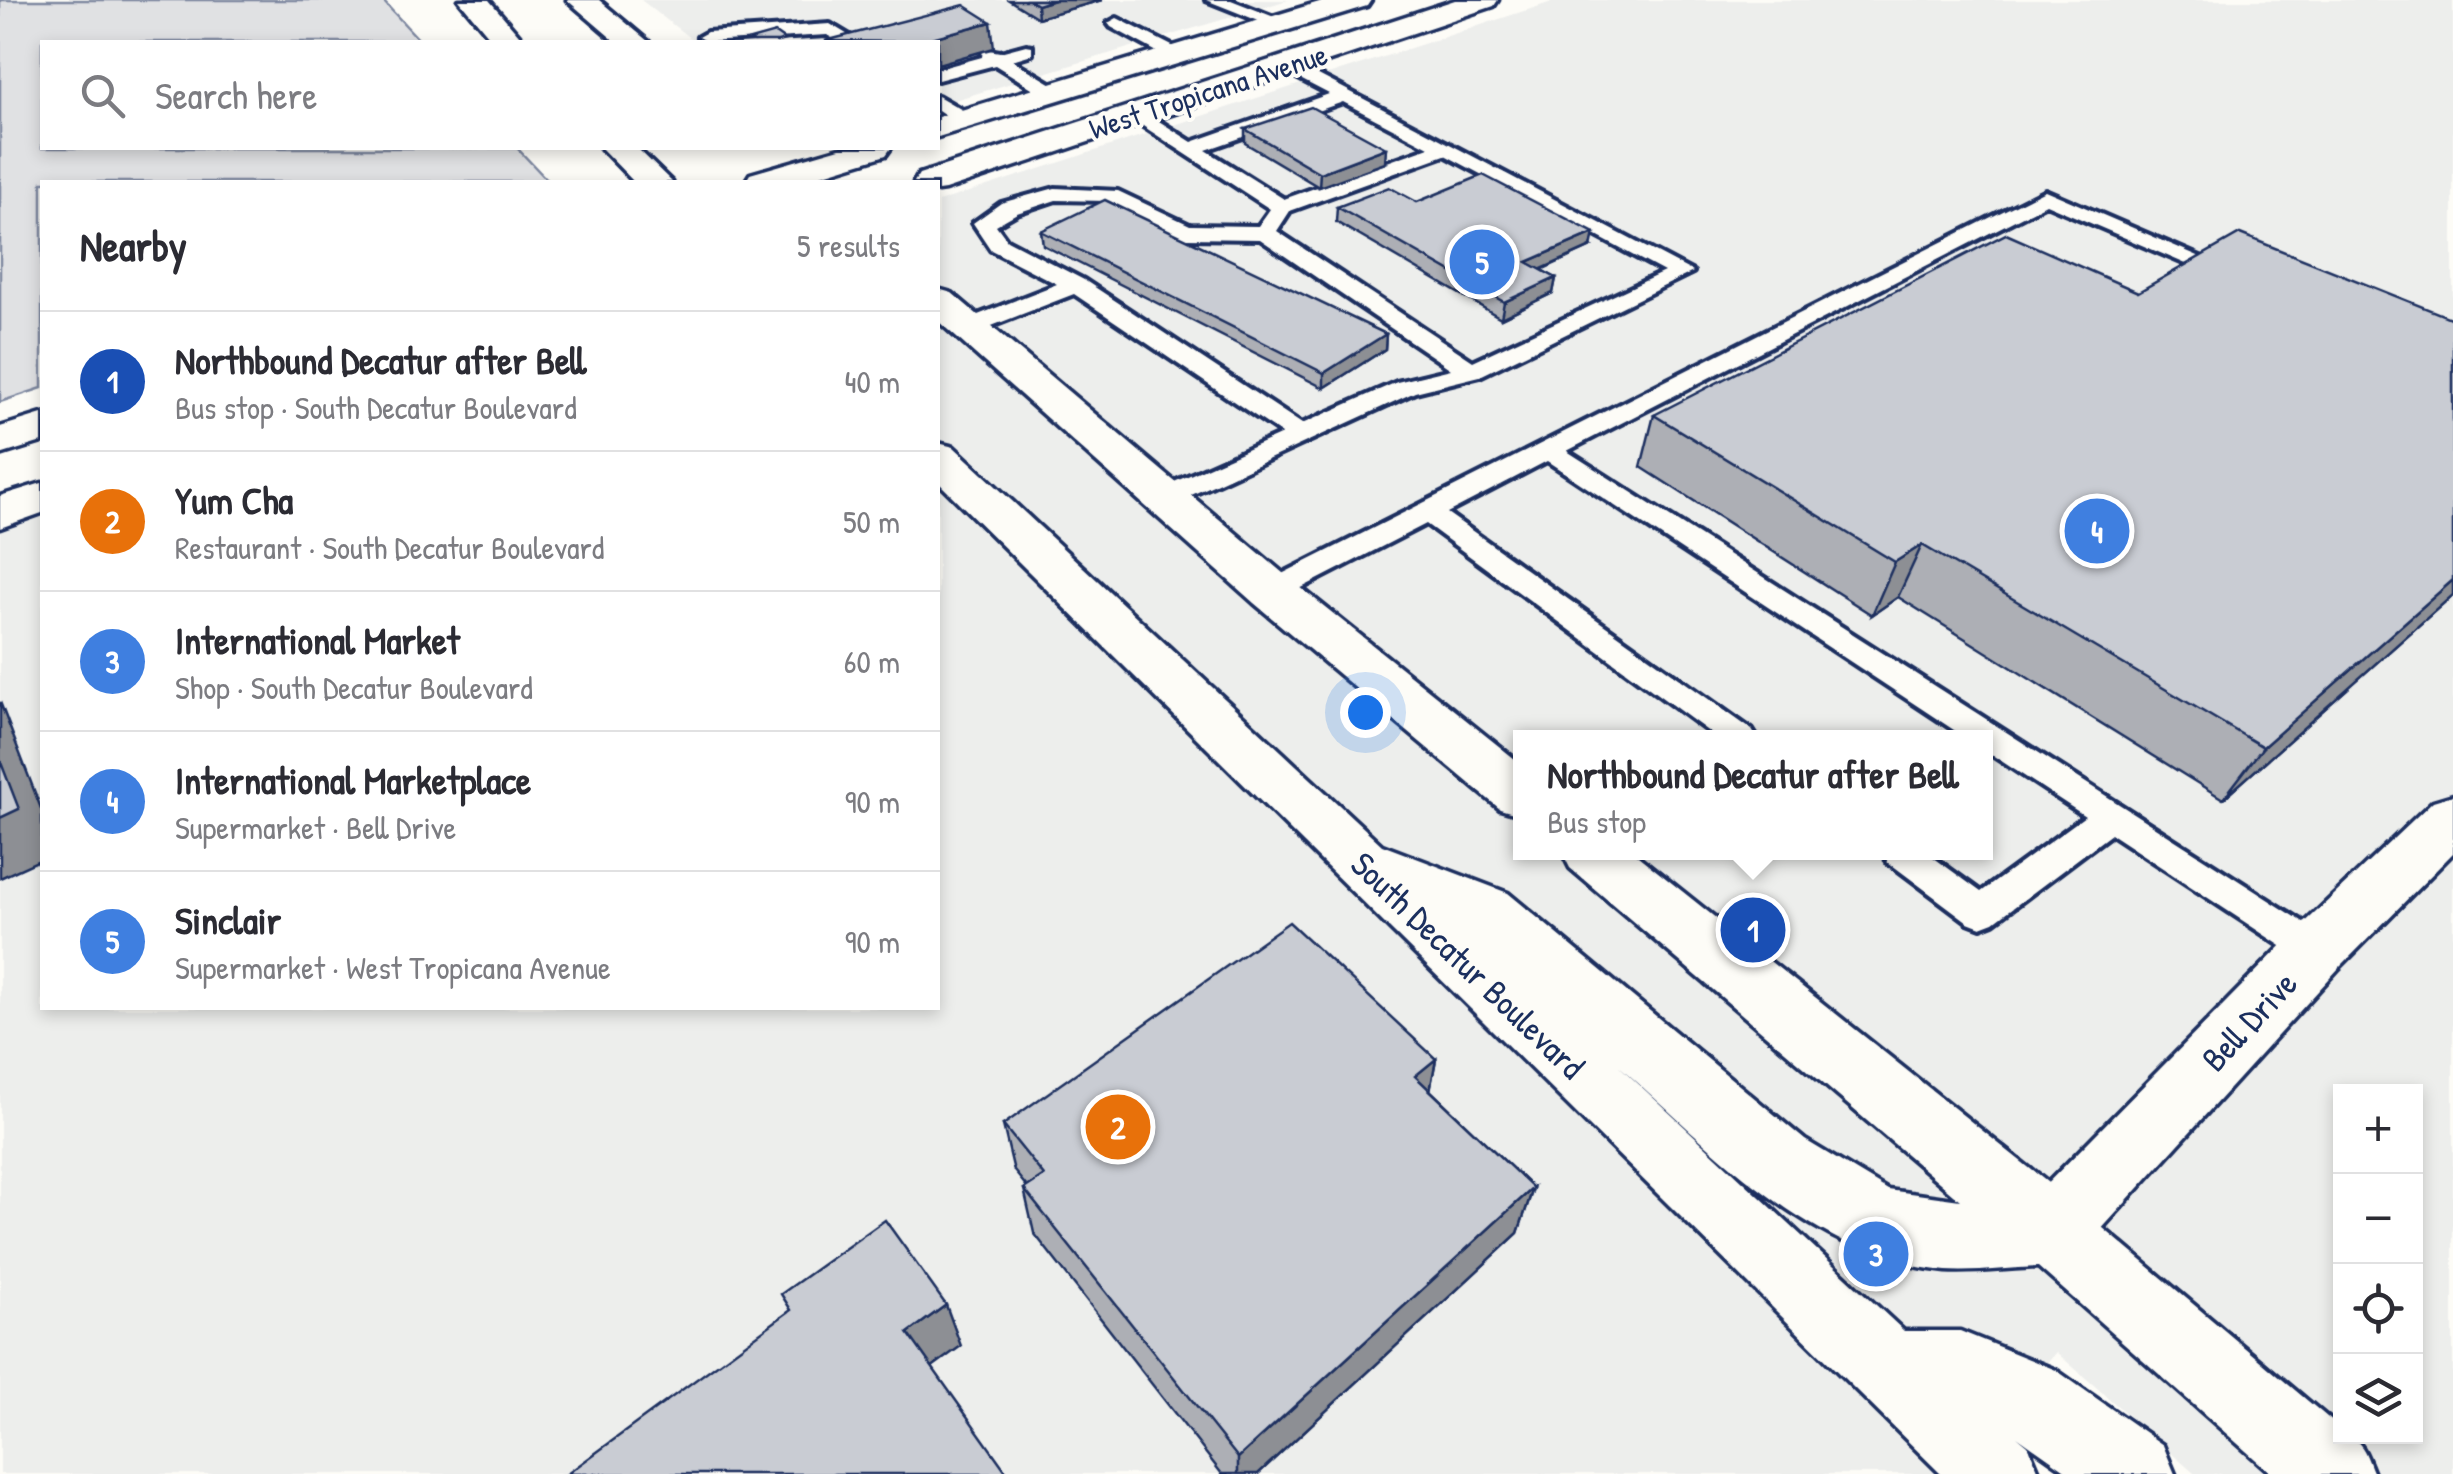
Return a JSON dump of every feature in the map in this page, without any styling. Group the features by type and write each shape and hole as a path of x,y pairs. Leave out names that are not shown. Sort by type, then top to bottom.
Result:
{"main road":[{"path":"473,0 508,40"},
{"path":"581,0 631,40"},
{"name":"West Tropicana Avenue","path":"946,116 1052,92 1357,0"},
{"path":"1349,44 1402,8 1425,0"},
{"name":"West Tropicana Avenue","path":"938,180 1484,0"},
{"path":"620,150 652,180"},
{"path":"760,150 784,180 868,150"},
{"path":"953,314 1272,591 1513,788"},
{"path":"0,442 40,429"},
{"name":"South Decatur Boulevard","path":"940,458 1999,1474"},
{"path":"0,512 40,498"},
{"name":"Bell Drive","path":"2052,1232 2317,950 2453,816"},
{"path":"1354,856 1486,911 1780,1163 1875,1222 1947,1236 2052,1232"},
{"path":"1601,860 2052,1232 2333,1474"},
{"path":"1890,1370 1962,1370 2032,1401 2078,1428 2134,1474"}],"lane":[{"path":"1215,0 1280,24"},
{"path":"1260,0 1280,24"},
{"path":"1117,23 1176,55"},
{"path":"711,40 707,37 830,29 850,40"},
{"path":"940,74 959,63 991,54 1026,50"},
{"path":"991,54 1052,92"},
{"path":"1164,497 1406,387 1471,371 1682,272 1288,65"},
{"path":"1190,149 1344,95"},
{"path":"1136,116 1282,207"},
{"path":"1265,232 1282,207 1446,148"},
{"path":"1301,435 1076,285 1000,245 984,223 1008,208 1055,194 1111,195 1186,231 1265,232 1471,371"},
{"path":"1272,591 2045,196 2258,286"},
{"path":"953,314 1076,285"},
{"path":"1548,450 1978,730"},
{"path":"1428,512 1730,730"},
{"path":"1993,740 2317,950"},
{"path":"1911,860 1982,912 2110,816"}],"shaded area":[{"path":"0,0 382,0 419,40 40,40 40,150 519,150 547,180 40,180 40,389 0,402"},
{"path":"641,0 1288,0 940,104 940,40 692,40"},
{"path":"1558,0 2453,0 2453,1474 2195,1474 2056,1352 1951,1474 0,1474 0,507 40,494 40,1010 940,1010 940,201"}],"building":[{"path":"964,5 991,22 924,40 829,40"},
{"path":"775,33 785,40 750,40"},
{"path":"1311,107 1386,148 1320,173 1245,129"},
{"path":"1483,175 1594,233 1527,262 1556,278 1504,302 1337,207 1389,187 1417,202"},
{"path":"1105,200 1386,334 1324,373 1041,231"},
{"path":"2006,234 2138,292 2240,234 2453,319 2453,580 2263,747 1922,545 1895,562 1654,415"},
{"path":"0,760 19,809 0,818"},
{"path":"1289,922 1436,1059 1415,1076 1533,1188 1238,1458 1024,1189 1044,1176 1003,1125"},
{"path":"885,1220 946,1305 908,1333 1008,1474 567,1474 791,1310 781,1294"}],"place":[{"name":"Sinclair","path":"1482,262"},
{"name":"International Marketplace","path":"2097,531"},
{"name":"Northbound Decatur after Bell","path":"1753,930"},
{"name":"Yum Cha","path":"1118,1127"},
{"name":"International Market","path":"1876,1254"}]}
